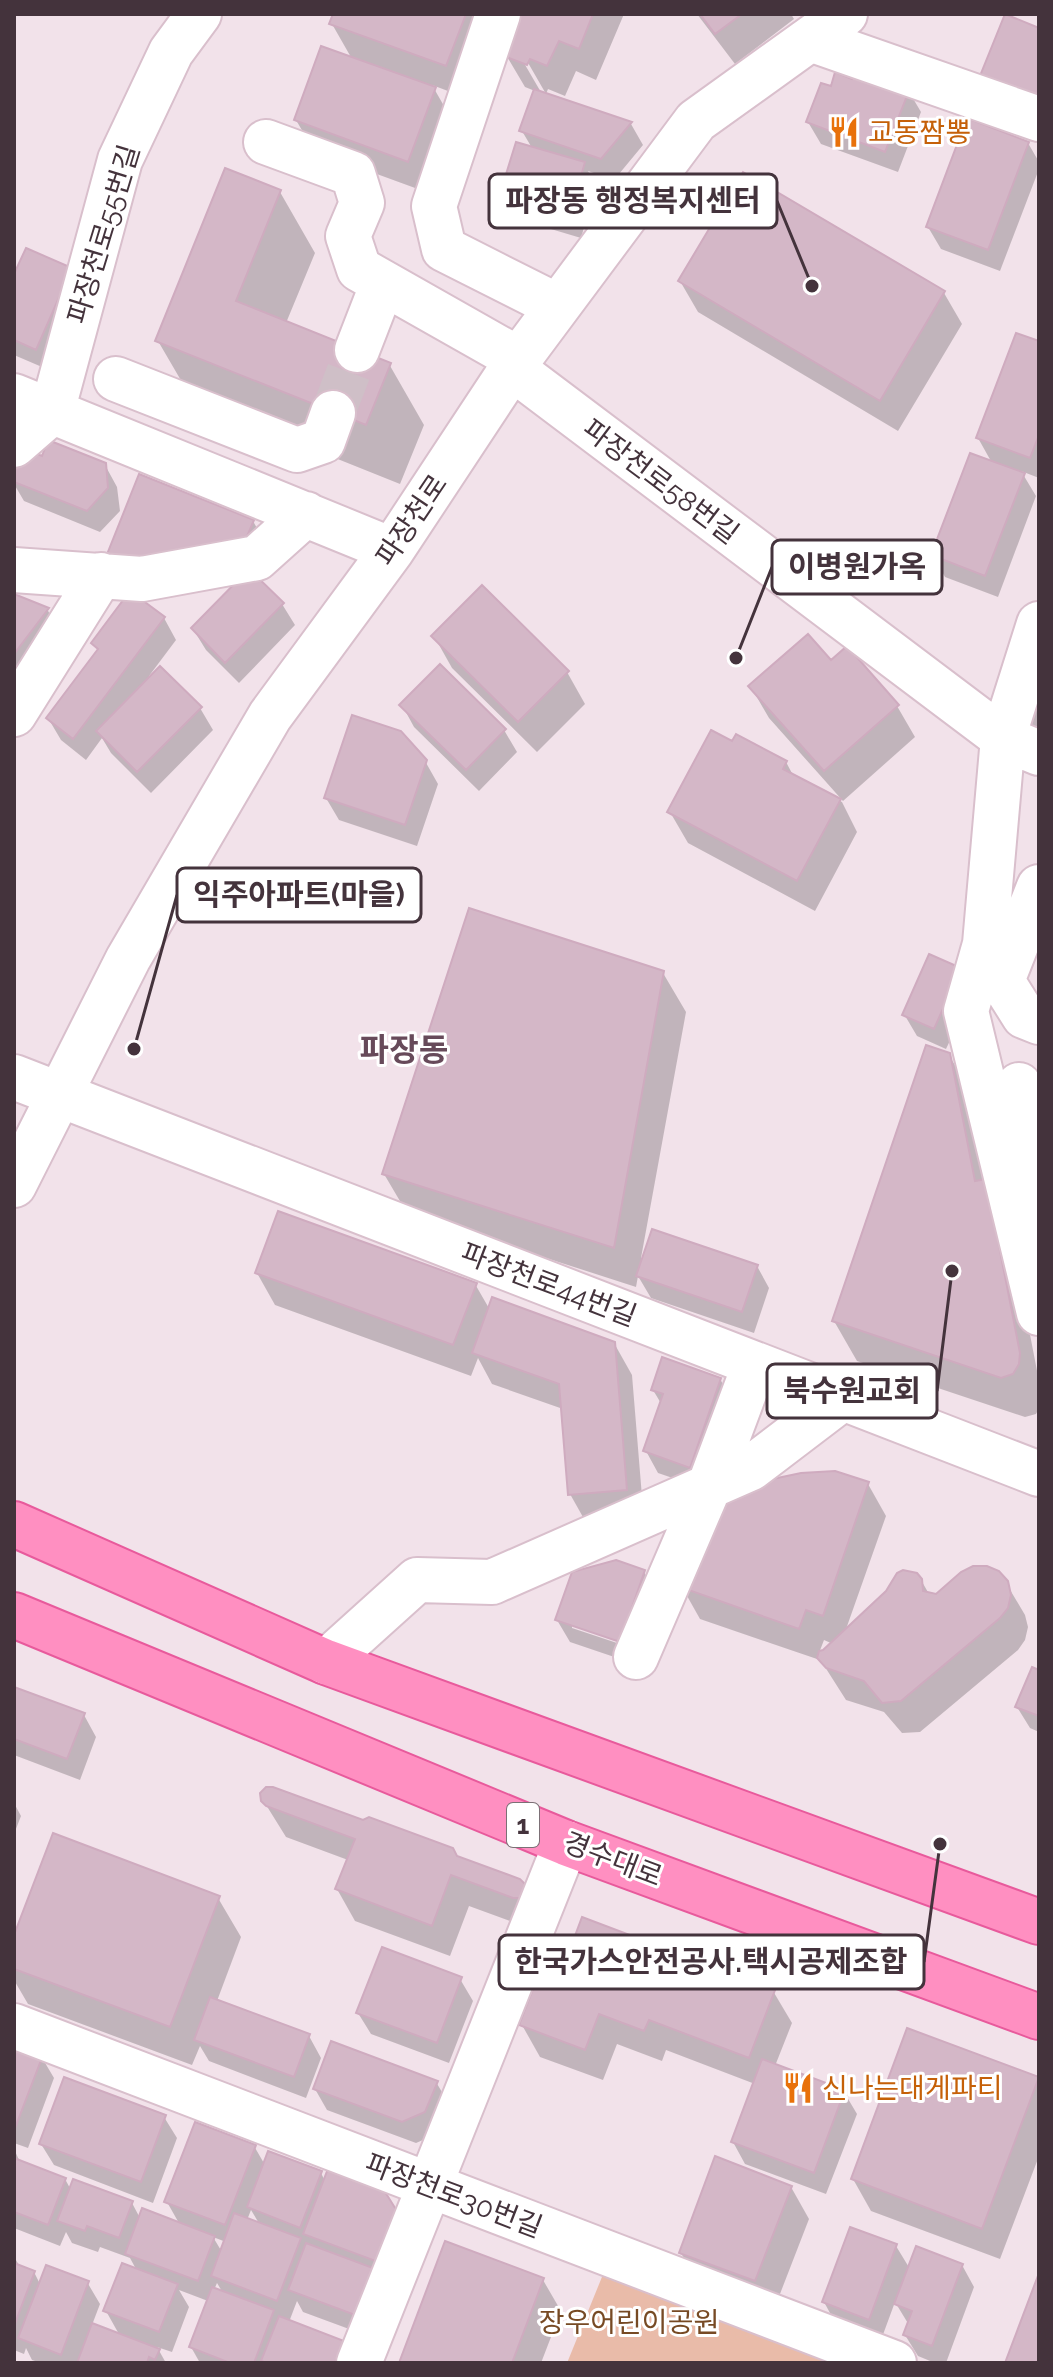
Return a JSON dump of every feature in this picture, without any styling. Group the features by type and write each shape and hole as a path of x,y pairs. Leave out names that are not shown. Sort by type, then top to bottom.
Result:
{"main road":[{"path":"14,1524 326,1662 1039,1922"},
{"name":"경수대로","path":"14,1615 566,1843 1039,2017"}],"street":[{"path":"498,14 434,206 444,249 557,306"},
{"name":"파장천로55번길","path":"33,404 120,160 171,52 196,18"},
{"path":"827,26 1039,119"},
{"name":"파장천로","path":"14,1185 128,959 270,716 392,550 515,363 696,121 827,26"},
{"name":"파장천로58번길","path":"266,142 353,174 362,203 348,236 359,269 515,363 1021,746"},
{"path":"357,350 383,283"},
{"path":"116,379 297,450 323,441 333,413"},
{"path":"14,445 33,404 392,550"},
{"path":"14,570 142,579 257,558 306,514"},
{"path":"14,714 101,575"},
{"path":"1039,624 1021,746 985,944 966,1011 1033,1247 1039,1313"},
{"path":"1039,887 1002,981 1024,1016 1039,1022"},
{"path":"14,1077 59,1094"},
{"path":"1019,1085 1039,1192"},
{"name":"파장천로44번길","path":"59,1094 843,1398 1036,1467"},
{"path":"636,1657 709,1487 755,1364"},
{"path":"326,1662 417,1580 492,1582 751,1468 843,1398"},
{"path":"359,2363 566,1843"},
{"name":"파장천로30번길","path":"14,2026 894,2363"}],"green space":[{"name":"장우어린이공원","path":"606,2267 842,2363 567,2363"}],"building":[{"path":"333,14 466,14 446,66 329,24"},
{"path":"522,14 593,14 579,49 559,41 547,66 530,59 527,65 504,56"},
{"path":"700,14 742,14 715,34"},
{"path":"1005,14 1039,28 1039,100 980,76"},
{"path":"321,46 436,87 408,162 294,120"},
{"path":"857,69 910,88 885,152 806,122 821,83 831,86 835,72 852,79"},
{"path":"534,89 632,122 601,159 519,131"},
{"path":"967,118 1029,142 988,250 926,227"},
{"path":"516,142 585,162 569,218 499,197"},
{"path":"225,168 281,190 236,301 391,363 366,425 155,341"},
{"path":"743,172 945,291 880,401 678,281"},
{"path":"26,248 72,268 36,350 14,340 14,274"},
{"path":"1016,333 1039,341 1039,435 1030,458 976,438"},
{"path":"48,440 106,463 108,488 87,511 14,482 14,467 22,448 42,456"},
{"path":"970,453 1025,473 985,576 931,555"},
{"path":"139,474 254,520 243,546 227,555 201,545 142,571 106,557"},
{"path":"249,569 284,603 225,663 191,628"},
{"path":"482,585 569,671 518,722 431,636"},
{"path":"130,591 165,617 73,739 46,718 98,649 91,643"},
{"path":"14,594 49,608 14,654"},
{"path":"808,634 831,660 847,646 899,705 824,771 748,686"},
{"path":"440,664 506,729 466,770 399,705"},
{"path":"160,666 202,707 137,772 96,731"},
{"path":"352,715 401,731 427,760 405,825 324,798"},
{"path":"711,730 732,741 736,734 787,761 783,769 841,799 797,881 667,812"},
{"path":"469,908 664,971 614,1248 382,1174"},
{"path":"929,954 961,968 934,1029 902,1015"},
{"path":"926,1045 950,1053 975,1181 986,1179 1020,1353 1019,1364 1013,1374 1001,1378 832,1321"},
{"path":"278,1211 477,1283 453,1345 255,1273"},
{"path":"652,1229 758,1265 742,1312 636,1276"},
{"path":"492,1297 615,1342 627,1490 568,1495 559,1384 472,1353"},
{"path":"662,1357 721,1378 690,1468 643,1451 663,1394 651,1390"},
{"path":"835,1471 869,1482 823,1616 806,1610 799,1629 680,1587 705,1516 745,1489 768,1480 801,1473"},
{"path":"616,1560 645,1570 620,1642 555,1620 572,1572"},
{"path":"973,1566 987,1566 999,1571 1008,1581 1011,1595 1008,1608 901,1701 882,1703 864,1681 826,1668 817,1658 819,1651 886,1591 897,1573 903,1570 917,1573 922,1579 923,1591 936,1594 961,1572"},
{"path":"1032,1667 1039,1670 1039,1716 1015,1707"},
{"path":"14,1687 85,1713 67,1759 14,1739"},
{"path":"266,1787 363,1820 369,1817 453,1848 457,1856 520,1879 526,1885 521,1898 513,1898 451,1875 432,1926 335,1889 355,1839 266,1806 261,1801 260,1793"},
{"path":"53,1833 220,1896 170,2027 14,1969 14,1935"},
{"path":"582,1917 775,1990 749,2058 649,2020 644,2031 599,2014 585,2050 519,2025 544,1961 563,1968"},
{"path":"382,1947 462,1977 437,2043 356,2013"},
{"path":"210,1997 310,2034 294,2077 194,2040"},
{"path":"907,2028 1039,2077 982,2229 851,2179"},
{"path":"331,2041 438,2081 425,2112 402,2122 313,2089"},
{"path":"14,2044 43,2055 15,2128 14,2127"},
{"path":"762,2059 845,2090 814,2173 731,2142"},
{"path":"64,2077 166,2115 141,2182 39,2144"},
{"path":"195,2122 256,2145 225,2225 164,2202"},
{"path":"268,2151 322,2171 300,2228 247,2207"},
{"path":"715,2156 792,2186 755,2281 679,2253"},
{"path":"14,2158 66,2178 48,2225 14,2212"},
{"path":"329,2166 382,2187 397,2211 378,2262 303,2234"},
{"path":"73,2179 133,2201 119,2238 87,2226 85,2231 57,2221"},
{"path":"142,2208 215,2236 198,2281 125,2254"},
{"path":"234,2213 301,2238 277,2301 211,2276"},
{"path":"850,2227 897,2244 869,2320 822,2302"},
{"path":"445,2241 544,2278 512,2363 399,2363"},
{"path":"306,2243 373,2268 355,2315 288,2290"},
{"path":"916,2246 963,2264 932,2346 903,2335 912,2311 894,2304"},
{"path":"14,2263 35,2271 14,2326"},
{"path":"122,2263 178,2284 159,2332 103,2311"},
{"path":"46,2265 89,2281 61,2355 18,2338"},
{"path":"1039,2273 1039,2363 1005,2363"},
{"path":"212,2287 274,2310 254,2363 230,2363 189,2347"},
{"path":"279,2316 344,2341 335,2363 261,2361"},
{"path":"92,2323 160,2349 155,2360 149,2357 147,2363 77,2363"}],"tunnel":[{"path":"333,413 357,350"}],"place":[{"name":"교동짬뽕","path":"844,132"},
{"name":"파장동 행정복지센터","path":"812,286"},
{"name":"이병원가옥","path":"736,658"},
{"name":"익주아파트(마을)","path":"134,1049"},
{"name":"북수원교회","path":"952,1271"},
{"name":"한국가스안전공사.택시공제조합","path":"940,1844"},
{"name":"신나는대게파티","path":"798,2088"}],"district":[{"name":"파장동","path":"404,1050"}]}
